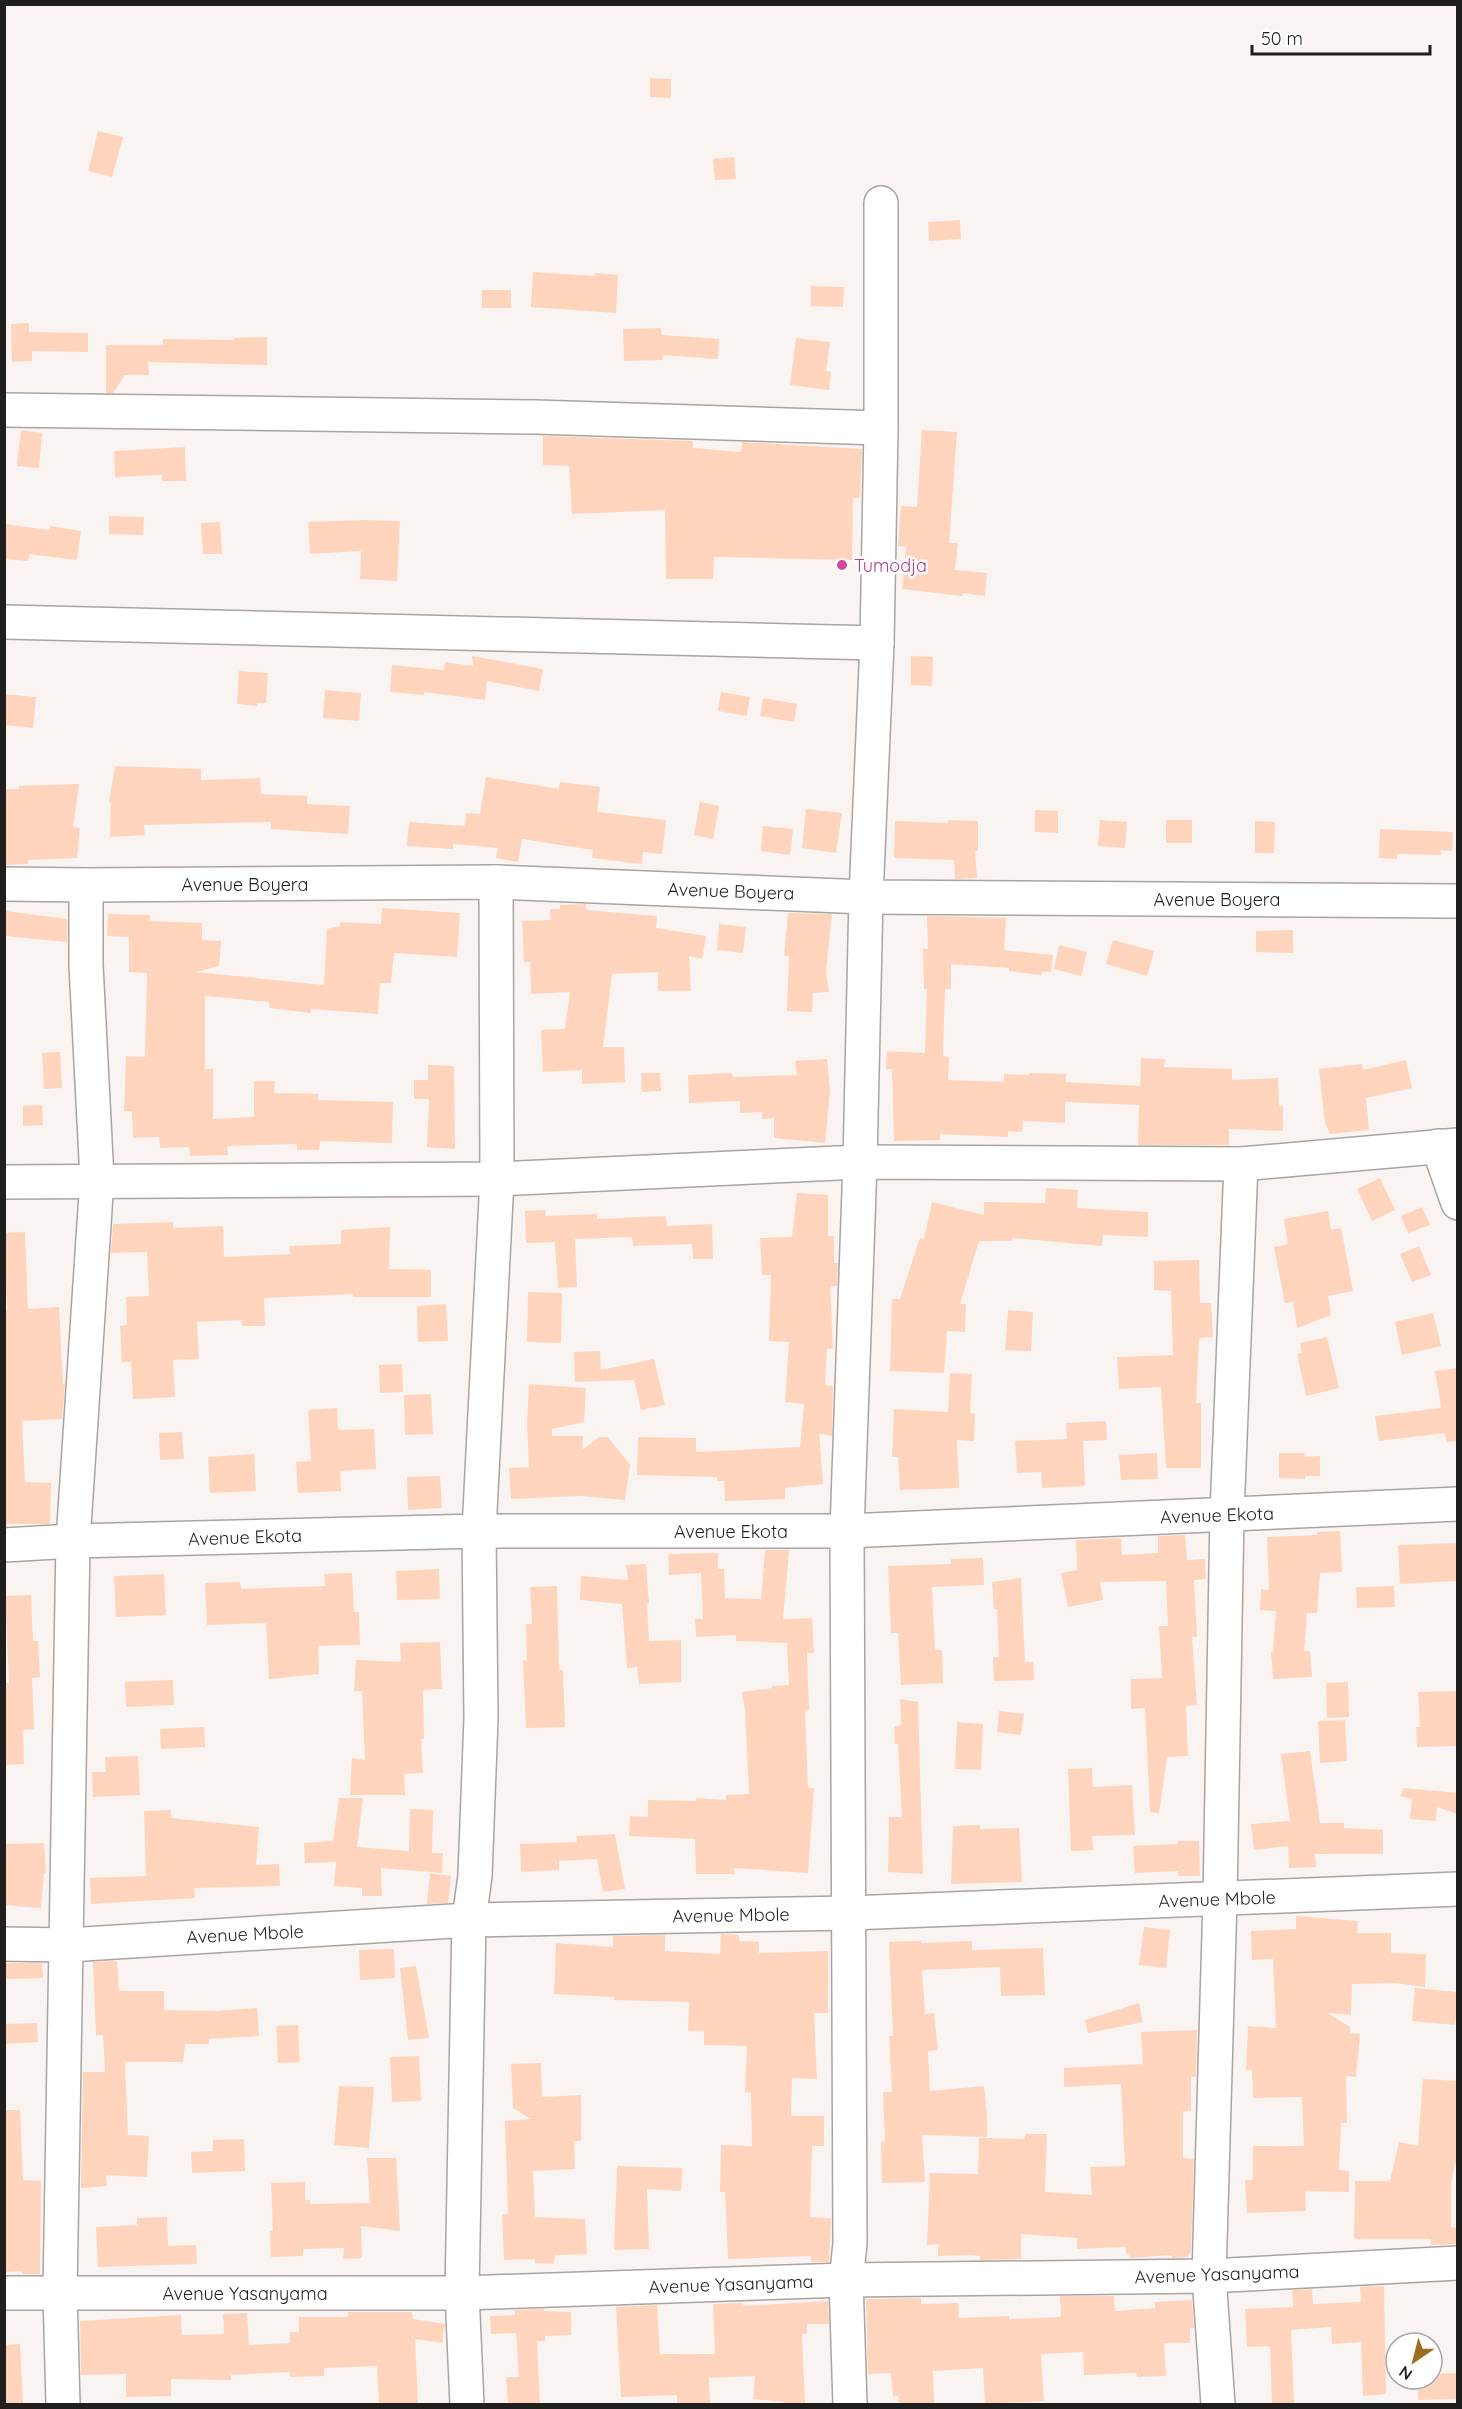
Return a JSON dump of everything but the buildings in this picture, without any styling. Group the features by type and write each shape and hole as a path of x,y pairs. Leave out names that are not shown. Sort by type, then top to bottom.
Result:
{"street":[{"path":"850,2404 846,2280 850,2232 847,1531 860,1162 866,897 877,643 881,428 881,203"},
{"path":"4,410 536,417 881,428"},
{"path":"4,622 877,643"},
{"path":"467,2404 462,2293 469,1920 475,1876 481,1718 479,1531 497,1179 495,882"},
{"name":"Avenue Boyera","path":"4,884 495,882 866,897 1458,901"},
{"path":"63,2404 60,2292 68,1945 73,1541 97,1179 86,964 86,885"},
{"path":"4,1182 97,1179 497,1179 860,1162 1241,1164 1448,1146 1458,1203"},
{"path":"1218,2404 1209,2276 1220,1899 1227,1514 1241,1164"},
{"name":"Avenue Ekota","path":"4,1545 73,1541 479,1531 847,1531 1458,1504"},
{"name":"Avenue Mbole","path":"4,1944 68,1945 469,1920 850,1913 1458,1889"},
{"name":"Avenue Yasanyama","path":"4,2293 462,2293 846,2280 1209,2276 1458,2263"}],"place":[{"name":"Tumodja","path":"842,565"}]}
